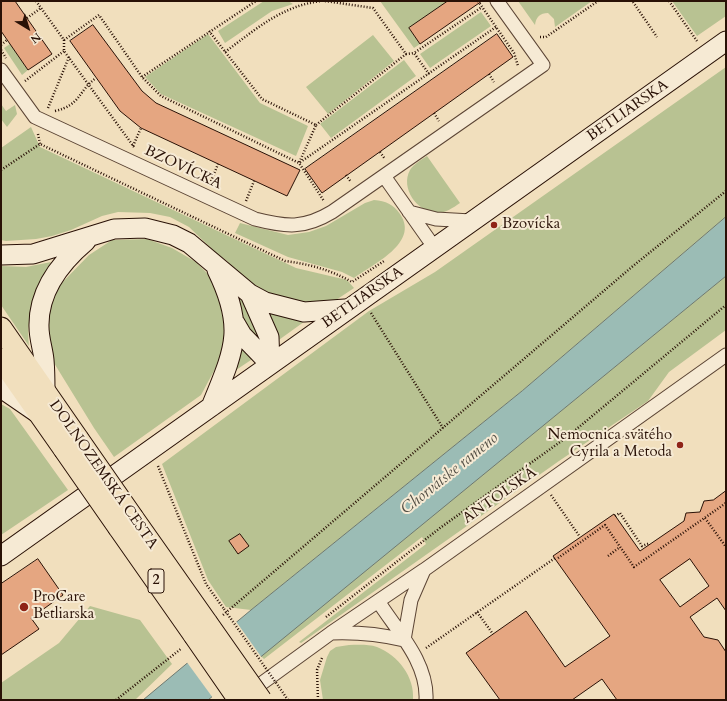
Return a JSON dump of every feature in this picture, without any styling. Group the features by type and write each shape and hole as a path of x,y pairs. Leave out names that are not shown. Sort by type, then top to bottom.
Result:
{"main road":[{"name":"DOLNOZEMSKÁ CESTA","path":"1,328 45,391 71,444 126,523 201,630 261,700"},
{"name":"DOLNOZEMSKÁ CESTA","path":"1,359 40,415 71,444"},
{"name":"DOLNOZEMSKÁ CESTA","path":"201,630 239,700"}],"street":[{"name":"BZOVÍCKA","path":"5,66 35,117 255,220 284,226 310,223 332,212 543,65 497,1"},
{"name":"BETLIARSKA","path":"1,556 346,309 726,41"},
{"path":"384,176 434,247"},
{"path":"409,212 436,218 471,221"},
{"path":"1,256 33,254 123,227 159,230 179,237 190,243 250,294 264,302 304,312 346,309"},
{"path":"45,391 44,360 40,342 39,325 43,303 50,282 61,265 94,235"},
{"path":"215,264 228,294 235,323 246,340 270,364"},
{"path":"250,294 269,337 270,364"},
{"path":"211,407 232,350 235,323"},
{"name":"ANTOLSKÁ","path":"239,700 330,633 424,570 726,355"},
{"path":"1,388 40,415"},
{"path":"404,640 410,600 424,570"},
{"path":"378,601 416,655 426,687 426,700"},
{"path":"330,633 365,632 386,635 404,640"}],"path":[{"path":"36,1 64,40 64,51 136,150"},
{"path":"142,77 256,1"},
{"path":"296,1 302,4"},
{"path":"225,52 276,14 302,4 323,1 373,8 406,54"},
{"path":"478,1 514,53 518,65 512,70"},
{"path":"536,35 546,37 598,1"},
{"path":"669,1 697,41"},
{"path":"633,2 657,37"},
{"path":"299,163 316,125 406,54 414,53 482,7"},
{"path":"27,18 41,8"},
{"path":"64,40 99,14 142,77 160,96 299,163 324,202"},
{"path":"299,163 509,18"},
{"path":"209,31 262,99 316,125"},
{"path":"1,45 7,40"},
{"path":"1,50 5,66"},
{"path":"27,88 23,82 64,51"},
{"path":"414,53 429,74"},
{"path":"48,109 69,56"},
{"path":"489,74 495,82"},
{"path":"52,111 66,108 79,99 88,84 96,78"},
{"path":"488,86 501,78"},
{"path":"43,106 59,114"},
{"path":"434,113 439,121"},
{"path":"433,125 446,117"},
{"path":"133,146 142,128"},
{"path":"1,170 40,144 285,261 307,264 335,272 352,282 384,261"},
{"path":"380,152 385,159"},
{"path":"379,163 391,155"},
{"path":"209,187 218,164"},
{"path":"346,175 352,183"},
{"path":"346,186 357,179"},
{"path":"251,206 245,203 254,181"},
{"path":"116,700 443,428 633,266 726,191"},
{"path":"318,205 330,198"},
{"path":"330,633 322,620 440,528 567,437 726,305"},
{"path":"369,312 443,428"},
{"path":"158,466 206,584 288,700"},
{"path":"550,494 580,537"},
{"path":"426,648 605,525 634,567 726,503"},
{"path":"615,516 620,513 642,546 650,543"},
{"path":"705,518 726,548"},
{"path":"608,556 620,547"},
{"path":"477,612 493,634"},
{"path":"318,700 317,670 323,657"},
{"path":"262,667 268,662"}],"green space":[{"path":"264,1 288,1 293,4 272,11 225,43 218,31"},
{"path":"380,1 448,1 409,28 420,44 414,48"},
{"path":"518,1 592,1 555,27 554,19 548,13 539,16 535,25"},
{"path":"672,1 726,1 726,16 697,36"},
{"path":"481,12 491,26 430,68 420,54"},
{"path":"208,34 260,103 308,126 296,156 161,94 145,77"},
{"path":"373,35 394,61 328,114 306,87"},
{"path":"10,44 28,70 22,75 4,48"},
{"path":"404,60 416,76 331,138 320,124"},
{"path":"726,67 726,217 522,391 251,610 226,607 208,580 162,464 369,311 435,272"},
{"path":"1,104 6,111 15,105 17,114 7,127 1,119"},
{"path":"31,127 40,147 296,268 347,280 354,288 333,302 304,304 273,295 248,284 227,261 215,252 189,227 170,217 150,213 118,212 102,216 71,230 52,236 36,239 1,240 1,148"},
{"path":"427,156 460,203 443,212 430,212 417,204 412,198 407,184 407,177 410,170"},
{"path":"374,200 382,201 395,208 400,214 405,225 404,234 392,252 354,278 342,272 288,257 235,233 240,223 288,235 309,232 326,226 365,203"},
{"path":"147,239 172,248 196,262 211,277 223,307 226,329 222,356 201,395 114,457 94,428 54,363 45,327 53,292 89,255 112,240"},
{"path":"51,262 40,282 30,313 28,335 29,346 1,305 1,266 26,267"},
{"path":"726,276 726,330 669,372 648,401 559,461 301,643 299,642 426,544 422,537 264,659 261,656"},
{"path":"235,291 251,309 266,348 246,333"},
{"path":"264,309 308,319 276,342"},
{"path":"238,343 254,358 230,374"},
{"path":"1,404 10,409 68,490 1,535"},
{"path":"90,606 140,620 172,664 135,700 1,700 1,683 59,643"},
{"path":"349,645 374,646 392,655 404,668 408,675 413,691 413,700 323,700 320,680 327,657 330,651 336,647"}],"water":[{"name":"Chorvátske rameno","path":"726,217 726,276 208,700 143,700 251,610 522,391"}],"pier":[{"path":"235,620 262,658 213,698 186,661"}],"building":[{"path":"1,1 15,1 52,54 28,70 1,31"},
{"path":"448,1 482,1 420,44 409,28"},
{"path":"93,25 142,91 156,103 300,170 287,196 141,128 120,111 70,41"},
{"path":"497,34 513,57 322,193 305,169"},
{"path":"726,491 726,611 717,598 690,617 704,637 718,640 726,652 726,700 617,700 602,679 572,700 500,700 466,653 526,611 565,667 610,636 553,556 614,514 640,551 684,521 686,513 700,512 704,501 713,500","holes":["690,559 709,586 680,607 660,580"]},
{"path":"240,534 249,546 238,554 229,541"},
{"name":"ProCare Betliarska","path":"38,559 63,595 31,618 39,629 1,655 1,584"}],"place":[{"name":"Bzovícka","path":"494,225"},
{"name":"Nemocnica svätého Cyrila a Metoda","path":"680,445"},
{"name":"ProCare Betliarska","path":"24,607"}]}
